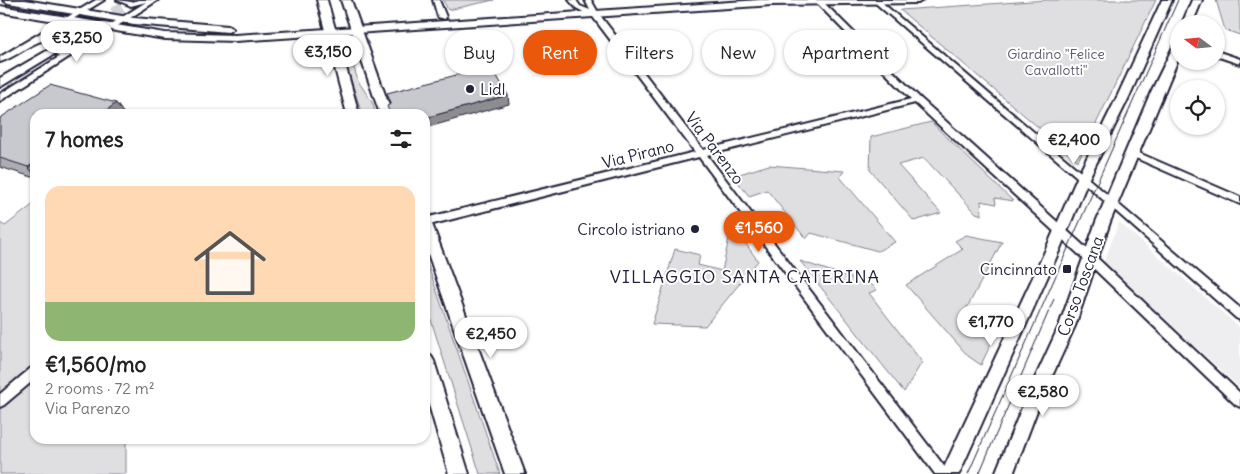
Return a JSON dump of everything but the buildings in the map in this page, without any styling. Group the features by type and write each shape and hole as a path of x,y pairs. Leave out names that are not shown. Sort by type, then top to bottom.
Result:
{"main road":[{"path":"322,0 352,109"},
{"path":"346,0 384,109"},
{"path":"0,73 52,46 0,83"},
{"path":"430,237 515,474"},
{"path":"430,378 459,474"}],"street":[{"path":"8,0 124,20 220,29 329,29"},
{"path":"0,60 102,0"},
{"path":"120,0 131,4 148,0"},
{"path":"0,98 155,0"},
{"path":"436,0 442,17"},
{"path":"0,9 112,28 189,38 244,38 329,29 680,0"},
{"path":"355,27 575,4 592,7 818,0 918,0"},
{"path":"818,0 917,100 1091,259 1240,401"},
{"path":"950,474 1083,178 1123,97 1167,0"},
{"path":"1191,15 1197,0"},
{"path":"876,1 1240,315"},
{"name":"Via Parenzo","path":"592,7 943,474"},
{"path":"30,79 71,44 62,37 35,40"},
{"path":"1225,56 1240,62"},
{"name":"Corso Toscana","path":"1004,474 1033,400 1067,326 1112,203 1170,64"},
{"name":"Via Pirano","path":"430,222 917,100"},
{"path":"1132,153 1240,201"},
{"path":"0,401 30,376"}],"shaded area":[{"path":"1119,222 1240,328 1240,388 1104,262"}],"green space":[{"path":"443,0 494,0 448,10"},
{"name":"Giardino \"Felice Cavallotti\"","path":"1047,0 1156,0 1078,161 900,10"},
{"path":"1216,0 1240,0 1240,35 1225,30 1225,15 1220,15"},
{"path":"350,54 358,81 372,102 374,109 360,109 343,55"},
{"path":"931,122 1013,201 995,198 996,204 981,201 982,215 976,213 924,158 898,165 941,213 914,221 870,170 871,137"},
{"path":"769,165 844,171 840,177 895,242 878,251 811,233 806,239 767,190 749,196 733,176"},
{"path":"30,207 30,370 0,395 0,223 5,226"},
{"path":"732,224 758,261 705,326 652,324 675,249 700,255 698,265 722,271"},
{"path":"966,235 1002,242 960,321 967,328 994,337 981,365 968,356 906,285 963,249 955,241"},
{"path":"800,261 872,285 877,290 869,293 922,362 904,392"},
{"path":"430,272 500,474 480,474 430,317"},
{"path":"30,380 30,444 126,444 126,474 0,474 0,405"}],"tunnel":[{"path":"57,48 134,0"}],"tram line":[{"path":"968,474 1178,0"},
{"path":"979,474 1054,299"}],"place":[{"name":"Lidl","path":"470,89"},
{"name":"Circolo istriano","path":"695,229"},
{"name":"Cincinnato","path":"1067,269"}],"district":[{"name":"VILLAGGIO SANTA CATERINA","path":"745,277"}]}
